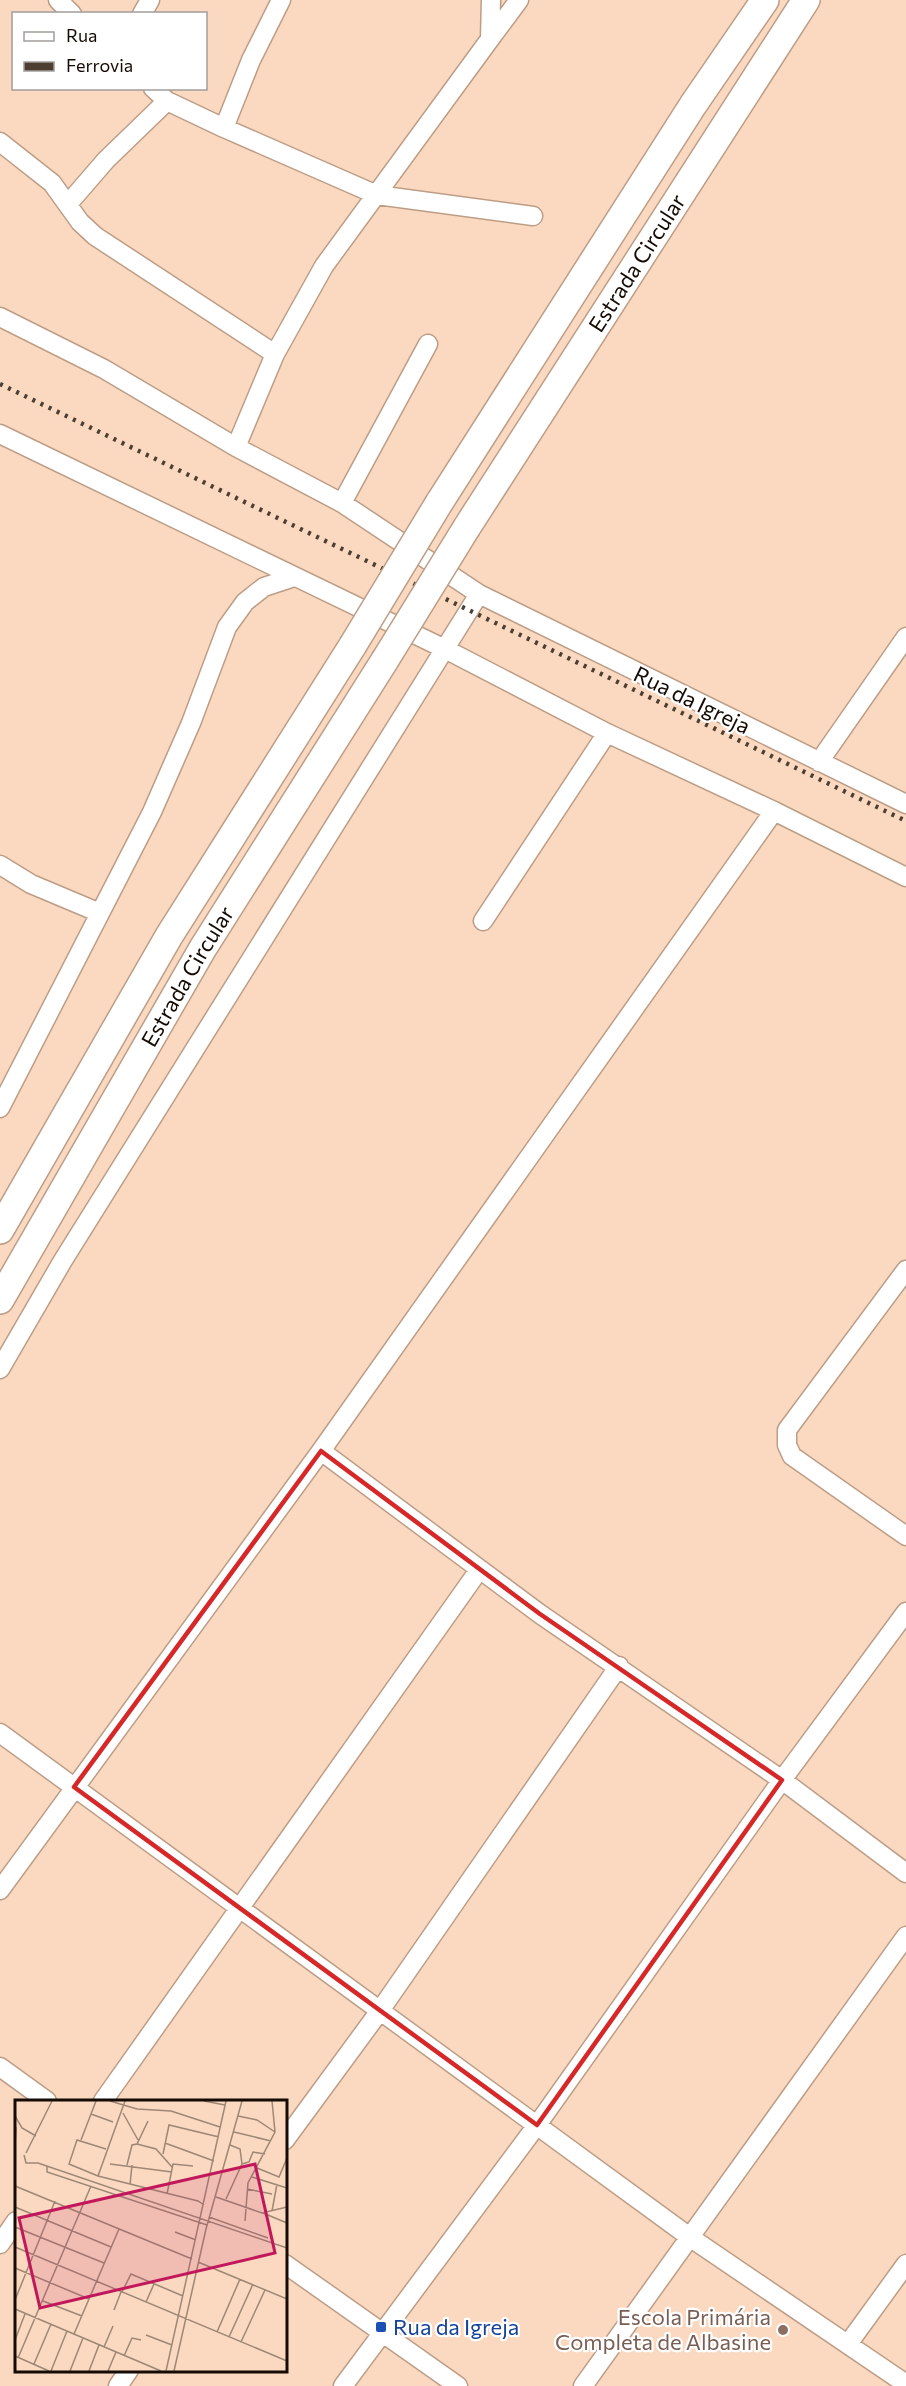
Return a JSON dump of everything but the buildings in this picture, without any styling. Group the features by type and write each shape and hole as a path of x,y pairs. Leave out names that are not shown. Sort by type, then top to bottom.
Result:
{"main road":[{"name":"Estrada Circular","path":"0,1230 170,936 353,645 439,503 687,115 765,0"},
{"name":"Estrada Circular","path":"0,1300 203,948 467,527 806,0"}],"street":[{"path":"58,0 70,12"},
{"path":"224,128 251,60 281,0"},
{"path":"490,0 490,39"},
{"path":"236,447 275,354 324,266 519,0"},
{"path":"155,90 167,101 224,128 377,195 532,216"},
{"path":"68,204 106,160 167,101"},
{"path":"0,142 39,171 68,204 80,222 95,236 275,354"},
{"name":"Rua da Igreja","path":"0,317 104,369 236,447 342,503 479,594 906,804"},
{"path":"342,503 428,344"},
{"path":"0,434 114,487 443,648 607,733 774,811 906,877"},
{"path":"0,1108 175,761 227,627 244,602 264,587 294,577"},
{"path":"0,1369 68,1252 443,648 479,594"},
{"path":"819,762 906,637"},
{"path":"483,921 607,733"},
{"path":"0,1890 321,1451 774,811"},
{"path":"0,865 31,884 100,913"},
{"path":"906,1270 787,1430 787,1445 792,1456 906,1536"},
{"path":"321,1451 479,1570 782,1780 906,1873"},
{"path":"104,2100 479,1570"},
{"path":"343,2386 537,2125 782,1780 906,1612"},
{"path":"286,2139 379,2012 619,1666"},
{"path":"0,1733 237,1909 691,2238 906,2384"},
{"path":"583,2386 906,1936"},
{"path":"0,2067 46,2100"},
{"path":"0,2244 15,2222"},
{"path":"848,2344 906,2264"},
{"path":"286,2265 458,2386"},
{"path":"118,2386 128,2371"}],"highlighted area":[{"path":"321,1451 540,1614 782,1780 537,2125 74,1787"}],"railway":[{"path":"0,384 906,821"}],"place":[{"name":"Rua da Igreja","path":"381,2327"},
{"name":"Escola Primária Completa de Albasine","path":"783,2330"}]}
